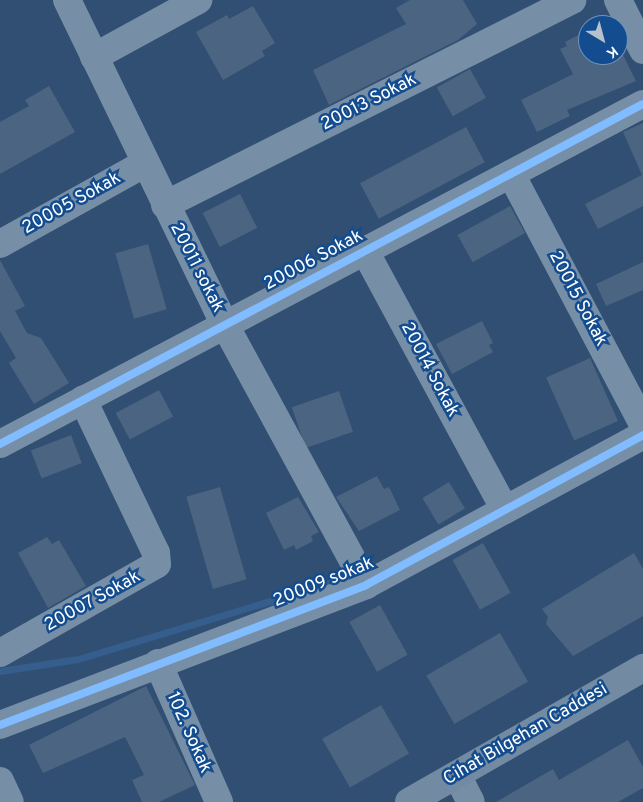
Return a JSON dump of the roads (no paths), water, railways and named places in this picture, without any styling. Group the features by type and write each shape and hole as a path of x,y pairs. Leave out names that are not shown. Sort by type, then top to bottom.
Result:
{"main road":[{"name":"Cihat Bilgehan Caddesi","path":"409,802 642,671"}],"street":[{"name":"20011 sokak","path":"67,0 144,164 225,325 361,576"},
{"path":"94,57 198,0"},
{"name":"20013 Sokak","path":"165,205 572,0"},
{"path":"618,0 643,50"},
{"name":"20006 Sokak","path":"0,444 643,104"},
{"name":"20005 Sokak","path":"0,244 144,164"},
{"name":"20015 Sokak","path":"511,174 643,424"},
{"name":"20014 Sokak","path":"365,251 501,502"},
{"name":"20007 Sokak","path":"0,653 157,564 156,553 84,400"},
{"name":"20009 sokak","path":"0,725 158,663 361,576 501,502 643,435"},
{"name":"102. Sokak","path":"158,663 219,802"},
{"path":"456,775 471,802"},
{"path":"0,781 10,802"}],"waterway":[{"path":"0,671 78,659 353,576"}]}
